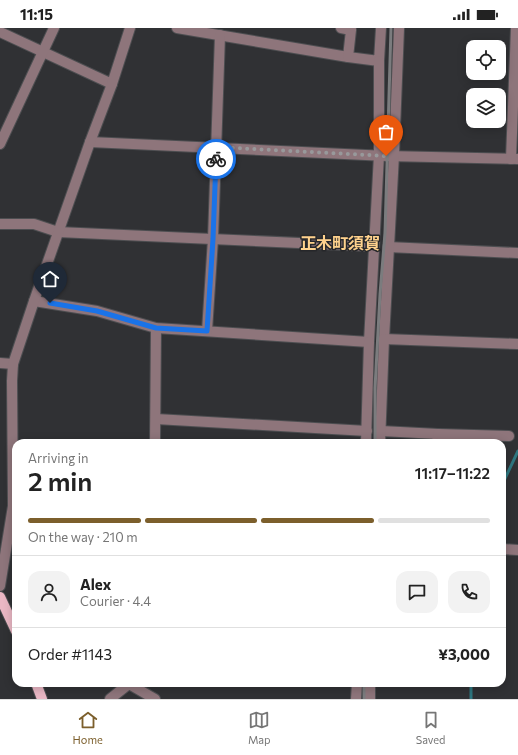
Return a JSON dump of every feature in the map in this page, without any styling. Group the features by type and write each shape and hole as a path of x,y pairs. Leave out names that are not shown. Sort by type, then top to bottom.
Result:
{"main road":[{"path":"0,597 12,622"},
{"path":"38,687 42,699"}],"street":[{"path":"0,144 2,133 54,28"},
{"path":"12,439 13,364 58,232 112,84 130,28"},
{"path":"177,28 348,57 379,60"},
{"path":"341,28 351,30 348,57"},
{"path":"366,439 369,342 379,155 379,60 381,28"},
{"path":"380,439 388,247 394,155 398,28"},
{"path":"90,142 379,155 514,159 516,28"},
{"path":"0,32 112,84"},
{"path":"207,331 213,239 220,35"},
{"path":"0,224 34,224 58,232 367,246"},
{"path":"388,247 518,253"},
{"path":"34,301 97,311 156,328 369,342"},
{"path":"155,439 156,328"},
{"path":"384,339 518,344"},
{"path":"0,363 13,364"},
{"path":"156,419 367,431"},
{"path":"381,431 437,438 509,436"},
{"path":"0,586 12,512"},
{"path":"506,549 518,550"},
{"path":"110,699 126,687"},
{"path":"135,687 156,699"},
{"path":"356,699 357,687"},
{"path":"370,687 370,699"}],"waterway":[{"path":"506,476 518,451"},
{"path":"471,687 471,699"}],"railway":[{"path":"375,439 375,388 385,233 391,28"},
{"path":"364,687 364,699"}],"way so far":[{"path":"216,159 216,147 386,156"}],"district":[{"name":"正木町須賀","path":"340,243"}],"route":[{"path":"50,303 97,311 156,328 207,331 216,159"}]}
